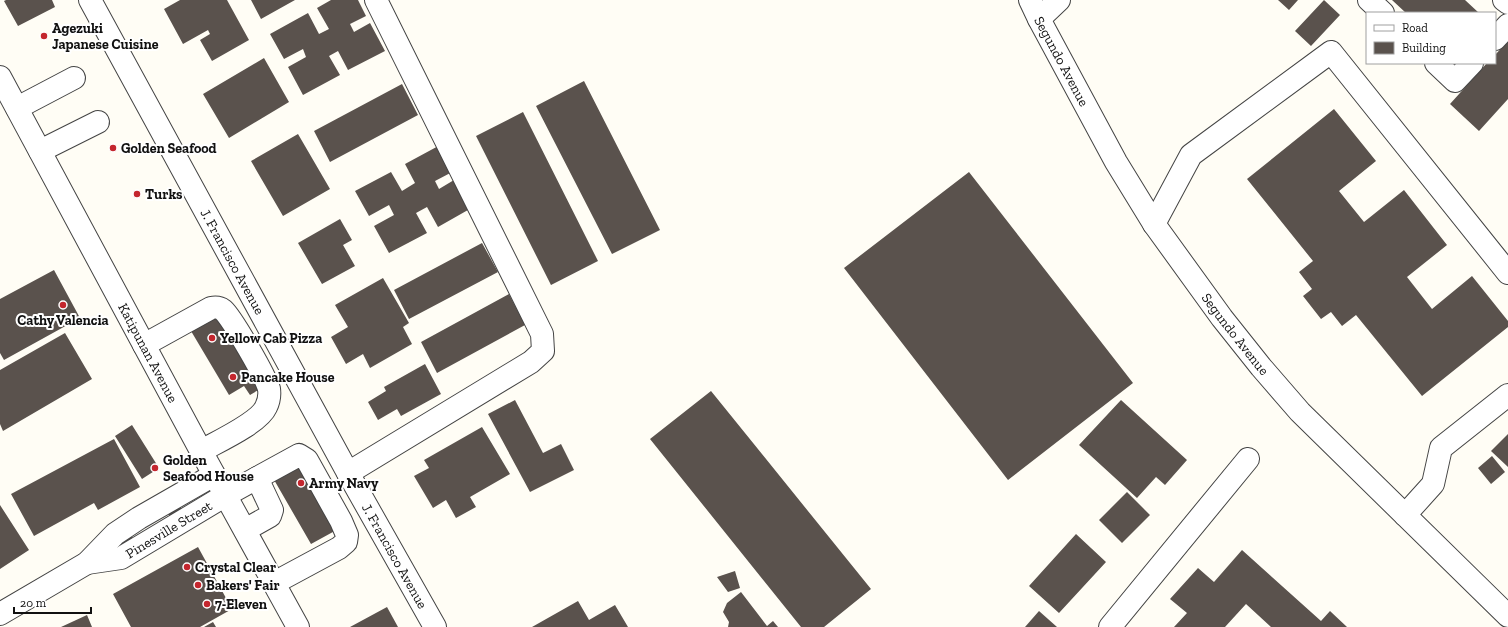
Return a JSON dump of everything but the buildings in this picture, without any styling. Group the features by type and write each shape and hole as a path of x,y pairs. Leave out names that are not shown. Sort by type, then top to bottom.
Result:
{"street":[{"name":"J. Francisco Avenue","path":"90,0 348,473 435,627"},
{"path":"348,473 531,362 543,351 542,334 376,0"},
{"path":"1034,9 1059,0"},
{"path":"1369,0 1382,12"},
{"path":"1504,0 1508,3"},
{"name":"Segundo Avenue","path":"1034,9 1116,162 1154,224 1218,312 1261,367 1300,412 1508,616"},
{"path":"1496,38 1508,25"},
{"path":"1154,224 1191,155 1331,52 1508,273"},
{"path":"1437,64 1456,81 1471,64"},
{"name":"Katipunan Avenue","path":"0,77 214,475 298,627"},
{"path":"17,108 74,78"},
{"path":"40,152 98,122"},
{"path":"144,345 211,308 218,307 222,308 230,319 262,373 269,388 270,397 266,409 254,420 240,429 201,450"},
{"path":"1405,515 1433,484 1442,448 1508,395"},
{"name":"Pinesville Street","path":"87,563 121,558 226,495 299,455 303,456 307,460 341,521 347,535 346,542 339,548 274,583"},
{"path":"1110,627 1248,459"},
{"name":"Pinesville Street","path":"0,614 87,563 115,534 139,518 214,475"},
{"path":"245,530 270,516 272,510 257,478"},
{"path":"139,518 151,539"}],"place":[{"name":"Agezuki Japanese Cuisine","path":"44,36"},
{"name":"Golden Seafood","path":"113,148"},
{"name":"Turks","path":"137,194"},
{"name":"Cathy Valencia","path":"63,305"},
{"name":"Yellow Cab Pizza","path":"212,338"},
{"name":"Pancake House","path":"233,377"},
{"name":"Golden Seafood House","path":"155,468"},
{"name":"Army Navy","path":"301,483"},
{"name":"Crystal Clear","path":"187,567"},
{"name":"Bakers' Fair","path":"198,585"},
{"name":"7-Eleven","path":"207,604"}]}
